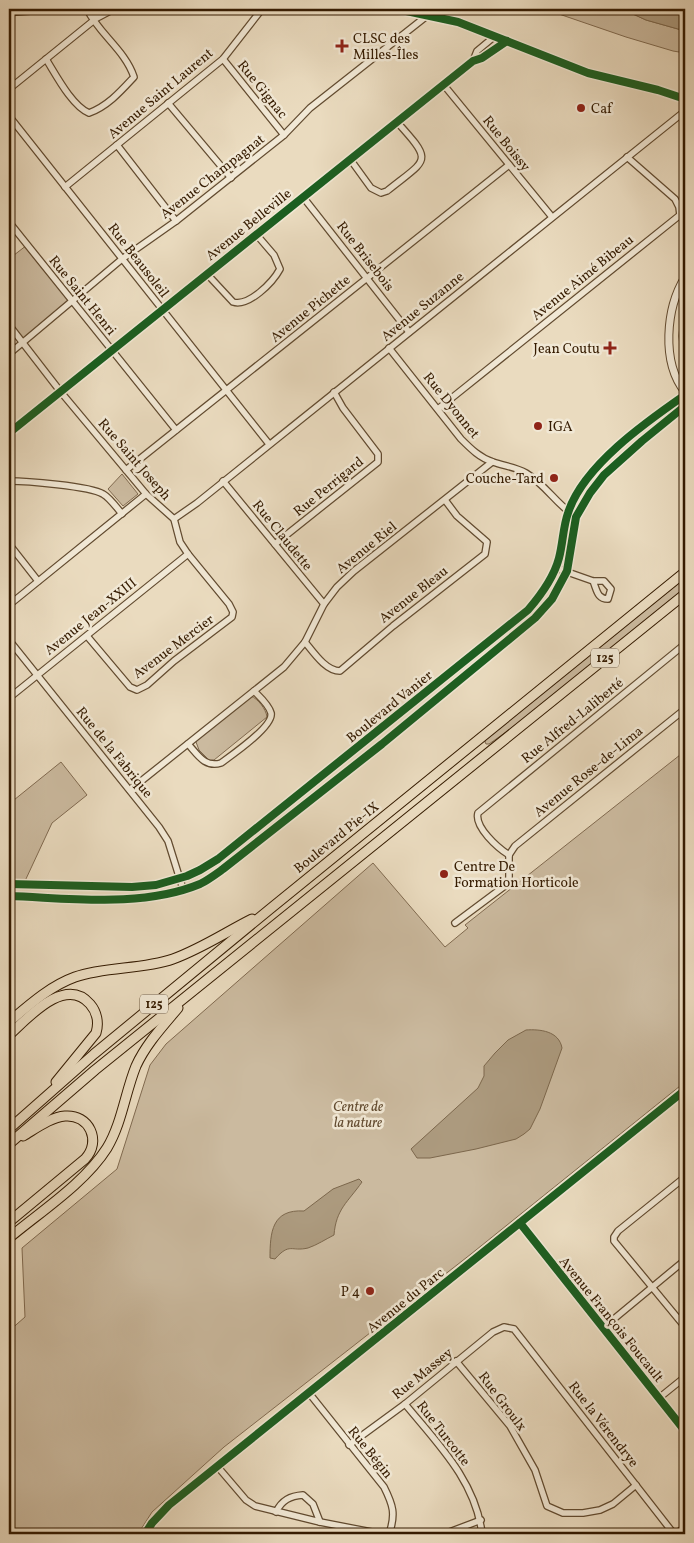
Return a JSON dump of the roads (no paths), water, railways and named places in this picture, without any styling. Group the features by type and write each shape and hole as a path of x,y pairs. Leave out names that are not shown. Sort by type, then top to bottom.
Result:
{"highway":[{"name":"Boulevard Pie-IX","path":"9,1129 101,1048 685,572"},
{"name":"125","path":"9,1144 43,1113 189,994 685,594"},
{"path":"664,611 685,601"},
{"path":"9,1022 48,991 68,980 91,973 148,965 173,959 196,949 270,909"},
{"path":"9,1035 45,1004 61,995 72,994 80,996 88,1001 94,1009 97,1022 95,1035 40,1101"},
{"path":"9,1238 78,1181 98,1161 116,1131 140,1058 151,1040 189,994"},
{"path":"9,1144 53,1120 67,1116 77,1118 86,1123 92,1131 93,1142 90,1152 85,1159 9,1222"}],"street":[{"path":"9,12 52,9"},
{"path":"46,59 71,97 82,110 89,113 99,110 134,77 120,52 87,9"},
{"path":"94,20 100,9"},
{"path":"9,89 94,20 114,9"},
{"name":"Avenue Saint Laurent","path":"65,187 223,59 262,9"},
{"path":"397,9 458,22 588,73 658,90 685,99"},
{"name":"Avenue Champagnat","path":"9,354 122,259 176,221 231,178 284,135 310,108 428,15"},
{"name":"Avenue Belleville","path":"472,61 477,52 495,36"},
{"name":"Avenue Belleville","path":"9,433 472,61 482,58 507,41"},
{"name":"Rue Gignac","path":"223,59 284,135"},
{"name":"Rue Boissy","path":"443,84 552,218"},
{"path":"168,103 231,178"},
{"name":"Avenue Suzanne","path":"174,518 197,503 685,111"},
{"name":"Rue Beausoleil","path":"9,116 269,444"},
{"path":"350,159 371,188 381,193 387,191 406,176 419,165 423,159 423,154 419,146 396,122"},
{"path":"117,145 176,221"},
{"name":"Avenue Aimé Bibeau","path":"438,409 680,215 680,207 675,199 627,158"},
{"name":"Avenue Pichette","path":"126,470 509,165"},
{"name":"Rue Brisebois","path":"303,197 410,332"},
{"name":"Rue Saint Henri","path":"9,222 176,430"},
{"path":"206,274 233,302 239,304 248,301 275,278 280,269 274,255 256,234"},
{"path":"685,277 674,304 669,337 673,364 685,393"},
{"path":"685,314 683,336 685,356"},
{"name":"Rue Saint Joseph","path":"9,325 60,391 146,494 174,518 180,542 229,604 233,612"},
{"name":"Rue Dyonnet","path":"389,348 461,439 473,451 492,462 519,469 526,473 543,486 568,512 576,517"},
{"name":"Rue Perrigard","path":"275,544 378,462 378,454 343,408 334,392"},
{"name":"Boulevard Vanier","path":"9,884 132,887 156,885 200,870 218,859 528,610 539,597 556,568 568,512 580,488 626,439 685,393"},
{"name":"Boulevard Vanier","path":"9,896 130,899 156,896 202,883 231,863 382,744 528,624 552,599 567,571 576,517 590,493 604,475 638,444 685,406"},
{"name":"Avenue Riel","path":"130,790 284,666 305,642 324,604 354,570 492,462"},
{"path":"9,481 75,487 104,494 122,514"},
{"name":"Rue Claudette","path":"223,481 324,604"},
{"path":"9,605 146,494"},
{"name":"Avenue Bleau","path":"305,642 334,671 340,671 393,626 485,554 487,542 458,516 445,500"},
{"path":"9,544 38,581"},
{"name":"Avenue Jean-XXIII","path":"9,698 188,554"},
{"path":"556,568 593,581"},
{"name":"Avenue Mercier","path":"87,636 130,687 137,690 147,685 174,661 232,617 233,612"},
{"name":"Rue de la Fabrique","path":"9,640 159,826 168,841 183,889"},
{"name":"Rue Alfred-Laliberté","path":"509,855 499,848 479,825 477,817 480,810 685,644"},
{"path":"188,744 207,764 215,765 221,763 266,727 271,717 271,712 254,691"},
{"name":"Avenue Rose-de-Lima","path":"509,855 515,846 685,708"},
{"path":"456,923 506,885 509,880 509,855"},
{"name":"Avenue du Parc","path":"145,1534 152,1523 170,1505 217,1466 685,1090"},
{"path":"685,1176 618,1230 614,1237 614,1241 685,1327"},
{"name":"Avenue François Foucault","path":"520,1223 685,1431"},
{"path":"603,1328 685,1260"},
{"name":"Rue Massey","path":"349,1445 405,1404 493,1332 504,1327 514,1329"},
{"name":"Rue la Vérendrye","path":"514,1329 675,1534"},
{"name":"Rue Groulx","path":"456,1361 510,1426 535,1470 547,1506 563,1513 583,1513 600,1510 613,1504 636,1485"},
{"path":"659,1398 685,1377"},
{"name":"Rue Bégin","path":"309,1393 384,1487 392,1504 393,1521 389,1534"},
{"name":"Rue Turcotte","path":"405,1404 456,1466 467,1485 480,1520 482,1534"},
{"path":"217,1466 246,1500 255,1506 320,1522 382,1534"},
{"path":"276,1512 280,1504 292,1496 303,1495 312,1504 320,1522"},
{"path":"444,1534 480,1520"},
{"path":"675,1534 685,1527"}],"place":[{"name":"CLSC des Milles-Îles","path":"342,46"},
{"name":"Caf","path":"581,108"},
{"name":"Jean Coutu","path":"610,348"},
{"name":"IGA","path":"538,426"},
{"name":"Couche-Tard","path":"554,478"},
{"name":"Centre De Formation Horticole","path":"444,874"},
{"name":"P 4","path":"370,1291"}],"park label":[{"name":"Centre de la nature","path":"358,1114"}]}
